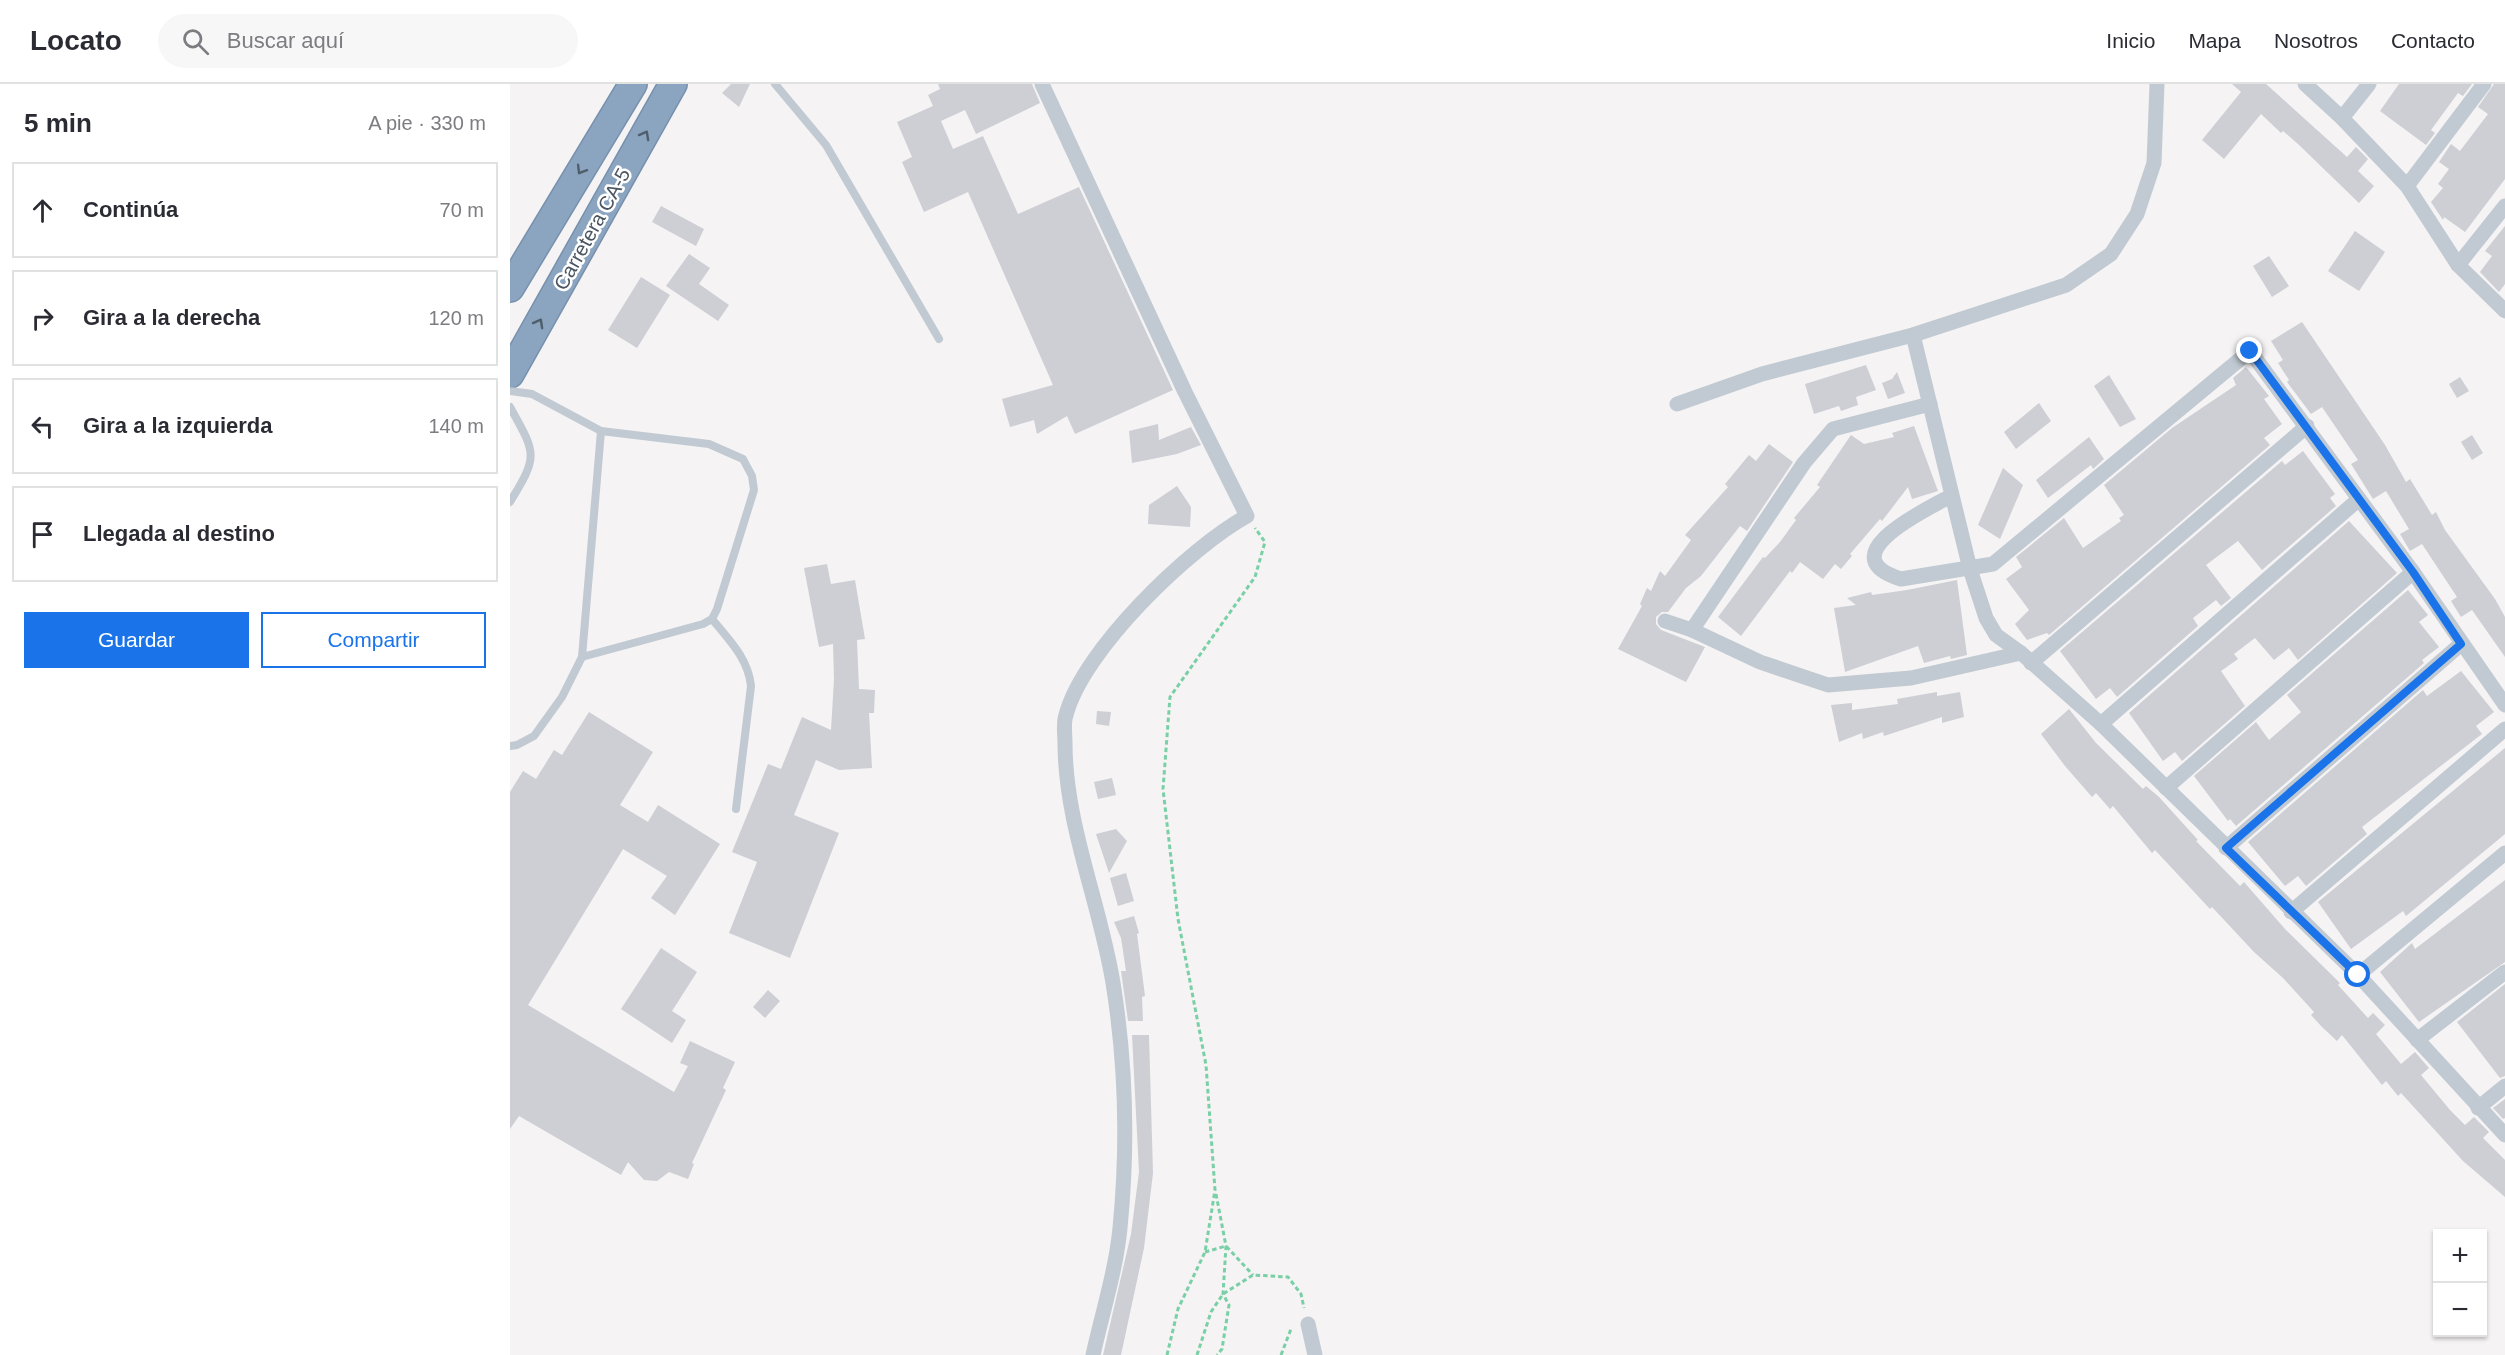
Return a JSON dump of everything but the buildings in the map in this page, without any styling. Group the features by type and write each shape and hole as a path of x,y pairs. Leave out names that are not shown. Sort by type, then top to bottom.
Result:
{"highway":[{"name":"Carretera CA-5","path":"510,288 633,84"},
{"name":"Carretera CA-5","path":"510,374 668,93"}],"street":[{"path":"1042,84 1185,392 1247,516 1220,531 1152,591 1089,667 1065,716 1065,776 1113,982 1122,1057 1125,1140 1120,1230 1093,1355"},
{"path":"1677,404 1762,374 1913,335 2066,285 2111,254 2137,214 2154,163 2157,84"},
{"path":"2305,84 2342,118 2407,186 2458,265 2505,311"},
{"path":"2342,118 2368,84"},
{"path":"2407,186 2484,84"},
{"path":"2458,265 2505,206"},
{"path":"1913,335 1970,569 1986,618 1996,635 2026,658 2101,724 2358,975 2505,1135"},
{"path":"1951,496 1889,531 1880,540 1875,551 1876,564 1887,575 1900,579 1993,564 2250,351 2413,572 2505,705"},
{"path":"1692,630 1804,463 1833,429 1930,404"},
{"path":"1665,621 1692,630 1760,662 1828,686 1911,678 2026,658 2307,426"},
{"path":"2101,724 2359,499"},
{"path":"2166,788 2413,572"},
{"path":"2226,848 2461,644"},
{"path":"2291,912 2505,729"},
{"path":"2358,975 2505,853"},
{"path":"2417,1040 2505,972"},
{"path":"2478,1108 2505,1086"},
{"path":"1308,1324 1315,1355"}],"lane":[{"path":"775,84 826,145 939,339"},
{"path":"510,391 532,394 601,431 709,444 743,459 752,476 754,490 712,619 703,624 582,657"},
{"path":"510,407 529,442 533,458 527,474 510,502"},
{"path":"510,746 517,746 534,736 562,697 582,657 601,431"},
{"path":"712,619 742,657 749,672 751,686 736,809"}],"path":[{"path":"1197,1355 1211,1312 1222,1294 1226,1246 1215,1190 1206,1065 1178,919 1163,789 1170,697 1255,577 1265,542 1247,516"},
{"path":"1167,1355 1178,1309 1205,1252 1215,1190"},
{"path":"1205,1252 1226,1246"},
{"path":"1226,1246 1253,1275"},
{"path":"1222,1294 1253,1275 1288,1277 1301,1294 1308,1324 1294,1323 1281,1355"},
{"path":"1217,1355 1222,1349 1229,1305 1222,1294"}],"route":[{"path":"2250,351 2413,572 2461,644 2226,848 2358,975"}]}
